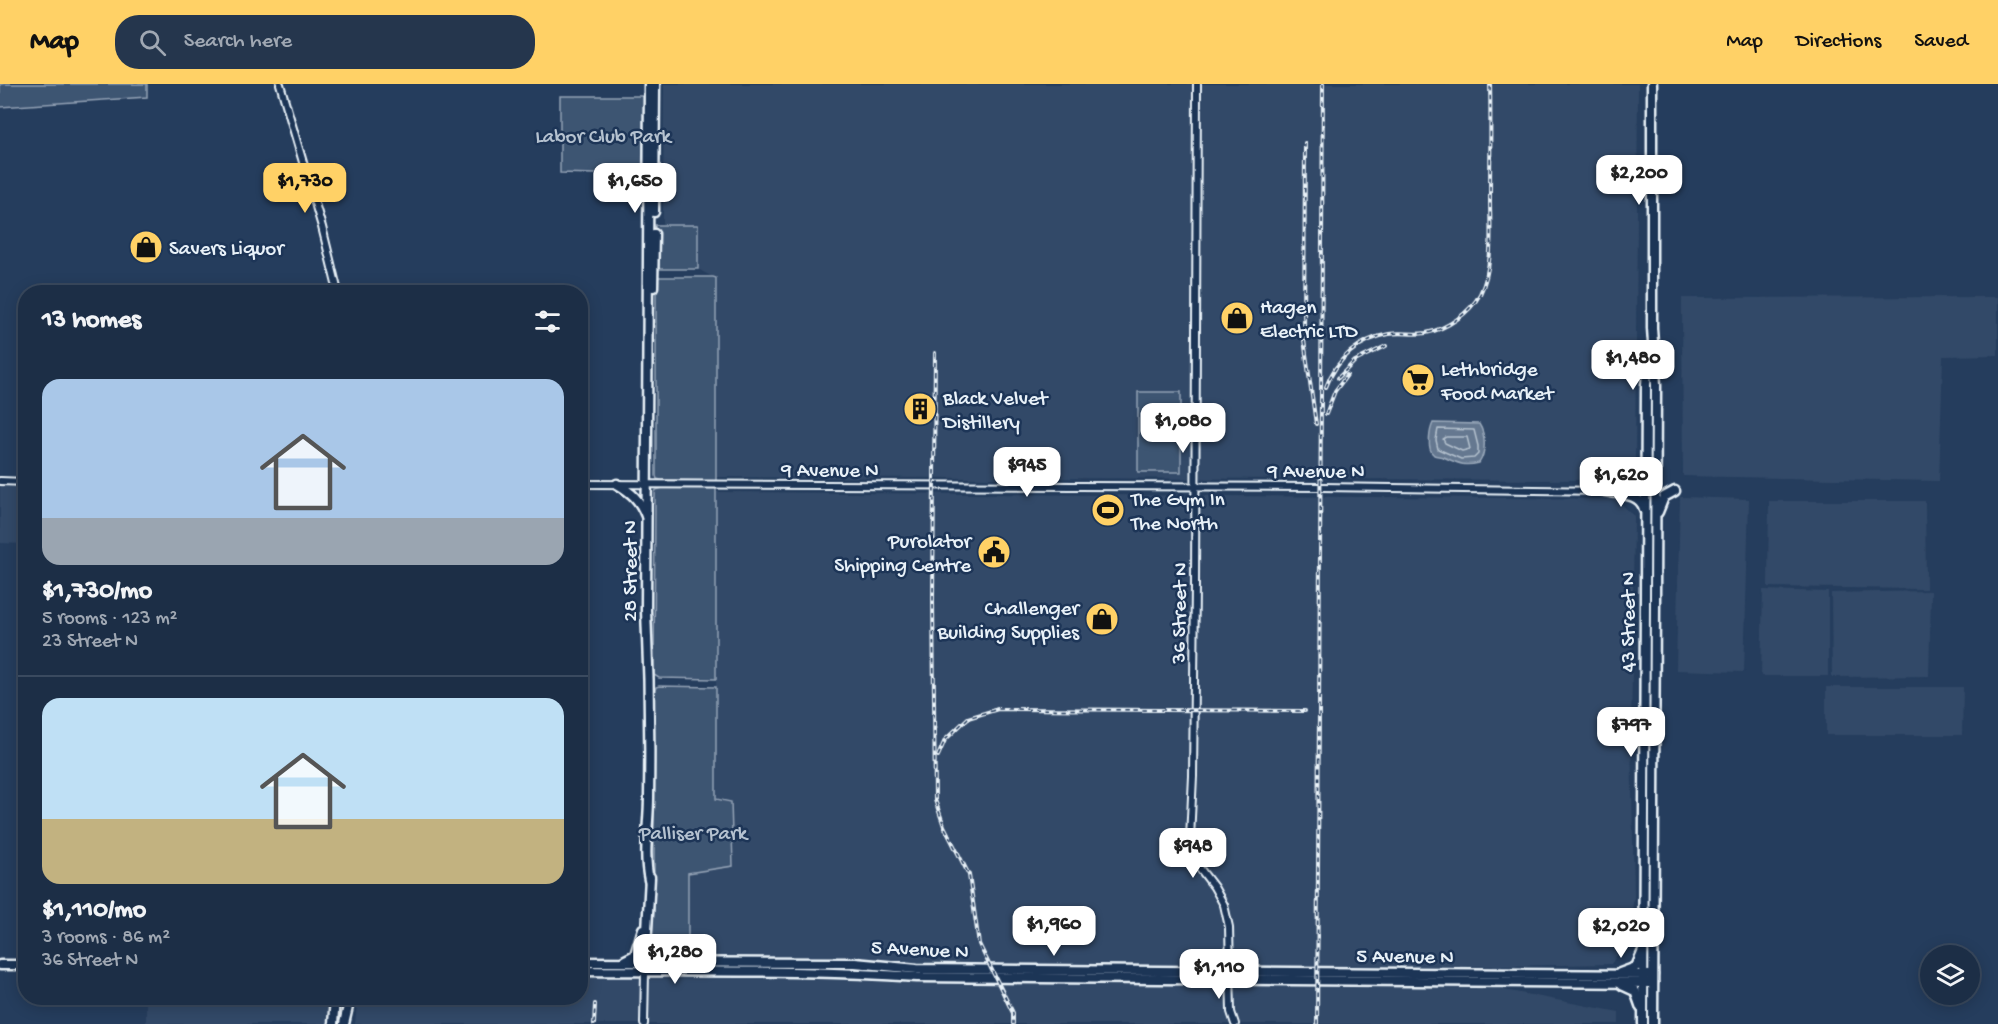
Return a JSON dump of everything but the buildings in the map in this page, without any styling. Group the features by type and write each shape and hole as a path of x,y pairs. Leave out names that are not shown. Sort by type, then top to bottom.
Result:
{"main road":[{"name":"28 Street N","path":"645,972 649,909 647,869 650,683 646,610 650,84"},
{"name":"28 Street N","path":"649,335 654,273 655,84"},
{"name":"43 Street N","path":"1651,1024 1649,980 1654,826 1656,524 1656,385 1652,328 1652,84"},
{"name":"43 Street N","path":"1643,1024 1649,980 1644,950 1644,752 1646,375 1652,328"},
{"path":"1646,417 1651,483 1656,491"},
{"path":"1630,491 1641,478 1646,456"},
{"path":"617,484 628,490 638,500 647,519"},
{"path":"1604,491 1637,498 1643,506 1646,517"},
{"path":"1646,491 1650,501 1655,572"},
{"path":"1656,524 1662,499 1675,491"},
{"path":"1644,752 1650,761 1654,826"},
{"path":"621,962 635,955 649,909"},
{"path":"1605,975 1627,972 1636,967 1644,950"},
{"name":"5 Avenue N","path":"588,962 855,963 918,969 1612,983 1649,980"},
{"path":"0,965 18,965"},
{"name":"5 Avenue N","path":"588,971 854,973 917,977 1605,975 1649,980"},
{"path":"1612,983 1635,992 1639,1000 1643,1024"},
{"path":"333,1024 334,1005"},
{"path":"339,1024 340,1005"},
{"path":"344,1024 348,1005"}],"street":[{"path":"280,84 322,227 336,285"},
{"name":"36 Street N","path":"1197,84 1193,776 1190,838 1198,866 1224,905 1228,927 1231,1012 1235,1024"},
{"path":"0,481 18,482"},
{"name":"9 Avenue N","path":"588,484 1195,486 1656,491"},
{"name":"28 Street N","path":"644,1024 645,972"}],"shaded area":[{"path":"664,84 1638,84 1635,462 1617,480 716,477 716,279 698,269 698,225 663,225"},
{"path":"1998,297 1998,355 1943,356 1939,481 1683,476 1682,298"},
{"path":"0,481 18,482 18,544 0,543"},
{"path":"716,492 1616,499 1634,516 1631,737 1634,897 1627,940 1611,964 1230,971 917,969 855,963 689,955 688,873 732,866 731,803 716,799"},
{"path":"1680,497 1749,499 1744,672 1676,670"},
{"path":"1769,501 1925,501 1926,589 1768,587"},
{"path":"1763,590 1828,592 1828,676 1761,676"},
{"path":"1931,591 1929,676 1832,677 1831,593"},
{"path":"1826,687 1963,687 1962,735 1826,735"},
{"path":"588,972 1231,978 1494,988 1619,1012 1619,1024 355,1024 357,1005 588,1005"},
{"path":"146,1005 334,1005 333,1024 146,1024"}],"green space":[{"path":"0,84 147,84 147,97 0,107"},
{"name":"Labor Club Park","path":"560,96 644,96 642,188 635,198 631,175 560,173"},
{"path":"655,225 698,225 698,269 657,269"},
{"path":"659,277 716,278 716,481 661,480 656,476 656,280"},
{"path":"1138,392 1181,392 1181,472 1138,472"},
{"path":"716,488 716,679 659,678 654,675 655,493 656,490"},
{"name":"Palliser Park","path":"656,687 716,687 716,799 731,802 733,866 688,873 688,959 664,958 654,951 652,945 654,694"}],"water":[{"path":"1433,423 1479,424 1484,444 1479,463 1461,464 1434,455 1429,444"}],"railway":[{"path":"1317,1024 1323,84"},
{"path":"1326,387 1343,359 1368,340 1389,334 1421,334 1442,328 1464,314 1480,294 1487,271 1490,247 1490,84"},
{"path":"1305,143 1304,340 1316,424"},
{"path":"1338,378 1355,361 1386,346"},
{"path":"935,353 933,600 935,800 944,826 969,875 979,944 1013,1013 1013,1024"},
{"path":"1326,414 1335,391 1347,375"},
{"path":"938,756 945,740 968,718 998,709 1305,711"},
{"path":"594,1024 595,1004"}],"place":[{"name":"Savers Liquor","path":"146,247"},
{"name":"Hagen Electric LTD","path":"1237,318"},
{"name":"Lethbridge Food Market","path":"1418,380"},
{"name":"Black Velvet Distillery","path":"920,409"},
{"name":"The Gym In The North","path":"1108,510"},
{"name":"Purolator Shipping Centre","path":"994,552"},
{"name":"Challenger Building Supplies","path":"1102,619"}]}
